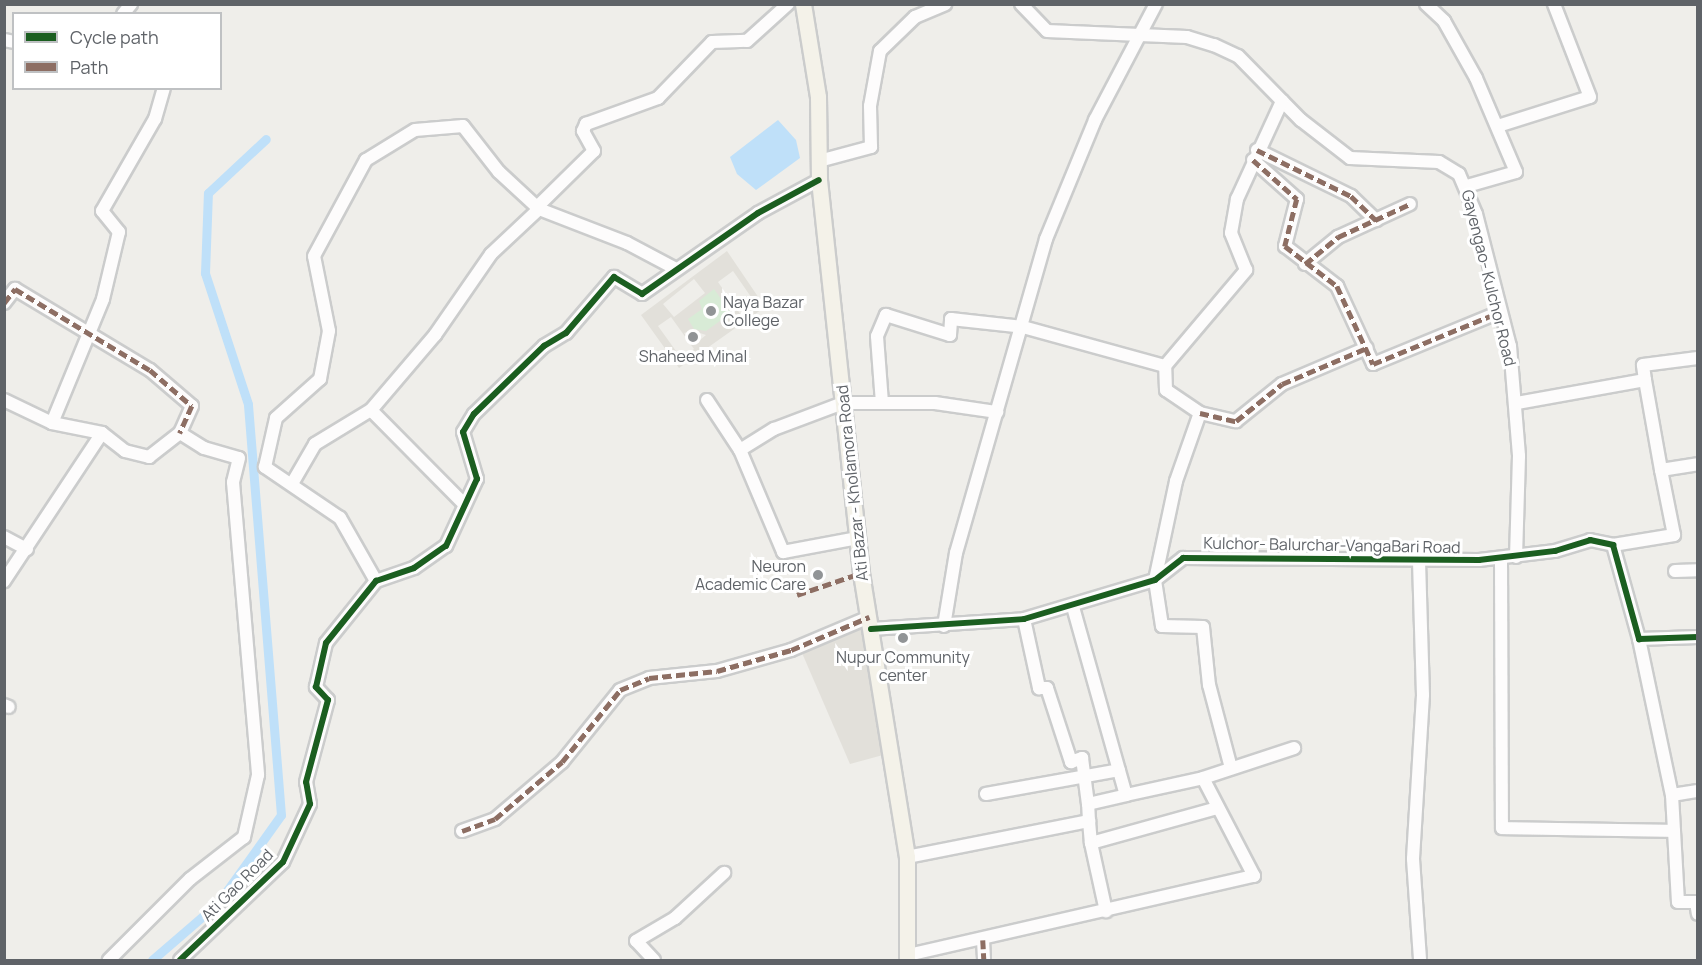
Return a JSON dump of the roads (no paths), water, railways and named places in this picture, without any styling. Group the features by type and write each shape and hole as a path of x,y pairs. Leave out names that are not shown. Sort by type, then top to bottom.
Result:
{"main road":[{"name":"Ati Bazar - Kholamora Road","path":"803,4 818,96 819,180 858,538 907,857 907,958"}],"street":[{"path":"293,482 315,444 371,410 435,335 491,254 594,151 583,131 586,124 658,98 712,42 747,41 788,4"},
{"path":"819,161 871,147 870,106 880,51 915,17 945,4"},
{"name":"Gayengao- Kulchor Road","path":"1021,4 1047,31 1140,37 1187,37 1214,45 1238,56 1282,101 1350,158 1439,162 1467,186 1500,312 1517,403 1516,557"},
{"path":"944,626 956,553 1065,186 1156,4"},
{"path":"1426,4 1444,21 1501,125 1516,172 1467,186"},
{"path":"1501,125 1590,97 1554,4"},
{"path":"52,423 88,329 103,299 119,232 102,211 155,119 163,90"},
{"path":"1282,101 1255,155 1237,199 1231,232 1246,270 1165,366 1166,390 1200,413 1236,421 1282,384 1367,348"},
{"path":"676,269 627,243 539,207 499,172 463,126 415,130 366,160 314,256 329,331 320,379 276,418 265,472 293,482 340,518 376,581 414,568 446,546 477,479 463,432 474,414 544,346 566,333 614,277 642,294 758,213 819,180"},
{"path":"1255,155 1352,196 1376,220"},
{"path":"1255,155 1297,199 1285,246 1305,264 1338,286 1373,364 1500,312"},
{"path":"1305,264 1317,250 1410,204"},
{"path":"4,303 15,289 88,329 192,406 180,433 149,457 125,452 102,433 52,423 4,400"},
{"path":"882,403 877,336 886,315 950,335 951,319 1023,327 1165,366"},
{"path":"1698,358 1643,365 1661,470 1698,465"},
{"path":"1517,403 1645,380"},
{"path":"707,400 740,450 783,552 858,538"},
{"path":"740,450 774,429 843,403 882,403 997,412"},
{"path":"371,410 464,504"},
{"path":"1200,413 1176,481 1155,580 1162,626 1203,627 1209,685 1231,768"},
{"path":"4,581 102,433"},
{"path":"109,960 190,879 244,837 258,775 233,482 239,458 204,448 180,433"},
{"name":"Kulchor- Balurchar-VangaBari Road","path":"462,831 495,819 562,762 620,690 650,678 749,662 870,623 944,626 1024,619 1073,607 1155,580 1183,558 1419,561 1501,558 1516,557 1590,540 1613,545 1674,535 1661,470"},
{"path":"4,537 27,549"},
{"path":"1613,545 1640,639 1672,795 1678,902 1696,902 1698,914"},
{"path":"1501,558 1502,828 1674,831"},
{"path":"1419,561 1423,695 1413,859 1420,960"},
{"path":"1674,571 1698,570"},
{"name":"Ati Gao Road","path":"180,960 283,862 310,804 306,782 328,700 316,687 326,643 376,581"},
{"path":"1073,607 1126,795"},
{"path":"1024,619 1039,688 1047,688 1071,762 1082,758 1091,843 1106,911"},
{"path":"1640,639 1698,637"},
{"path":"1088,804 1203,778 1294,748"},
{"path":"986,794 1084,774 1119,770"},
{"path":"907,958 1254,876 1203,778"},
{"path":"1672,795 1698,791"},
{"path":"1091,843 1217,808"},
{"path":"907,857 1089,821"},
{"path":"654,960 636,941 675,918 724,873"},
{"path":"983,940 984,960"}],"water":[{"path":"778,120 796,140 800,158 756,190 737,174 730,157"}],"waterway":[{"path":"152,960 218,903 281,815 248,404 205,273 208,193 266,139"}],"place":[{"name":"Naya Bazar College","path":"711,311"},
{"name":"Shaheed Minal","path":"693,337"},
{"name":"Neuron Academic Care","path":"818,575"},
{"name":"Nupur Community center","path":"903,638"}]}
